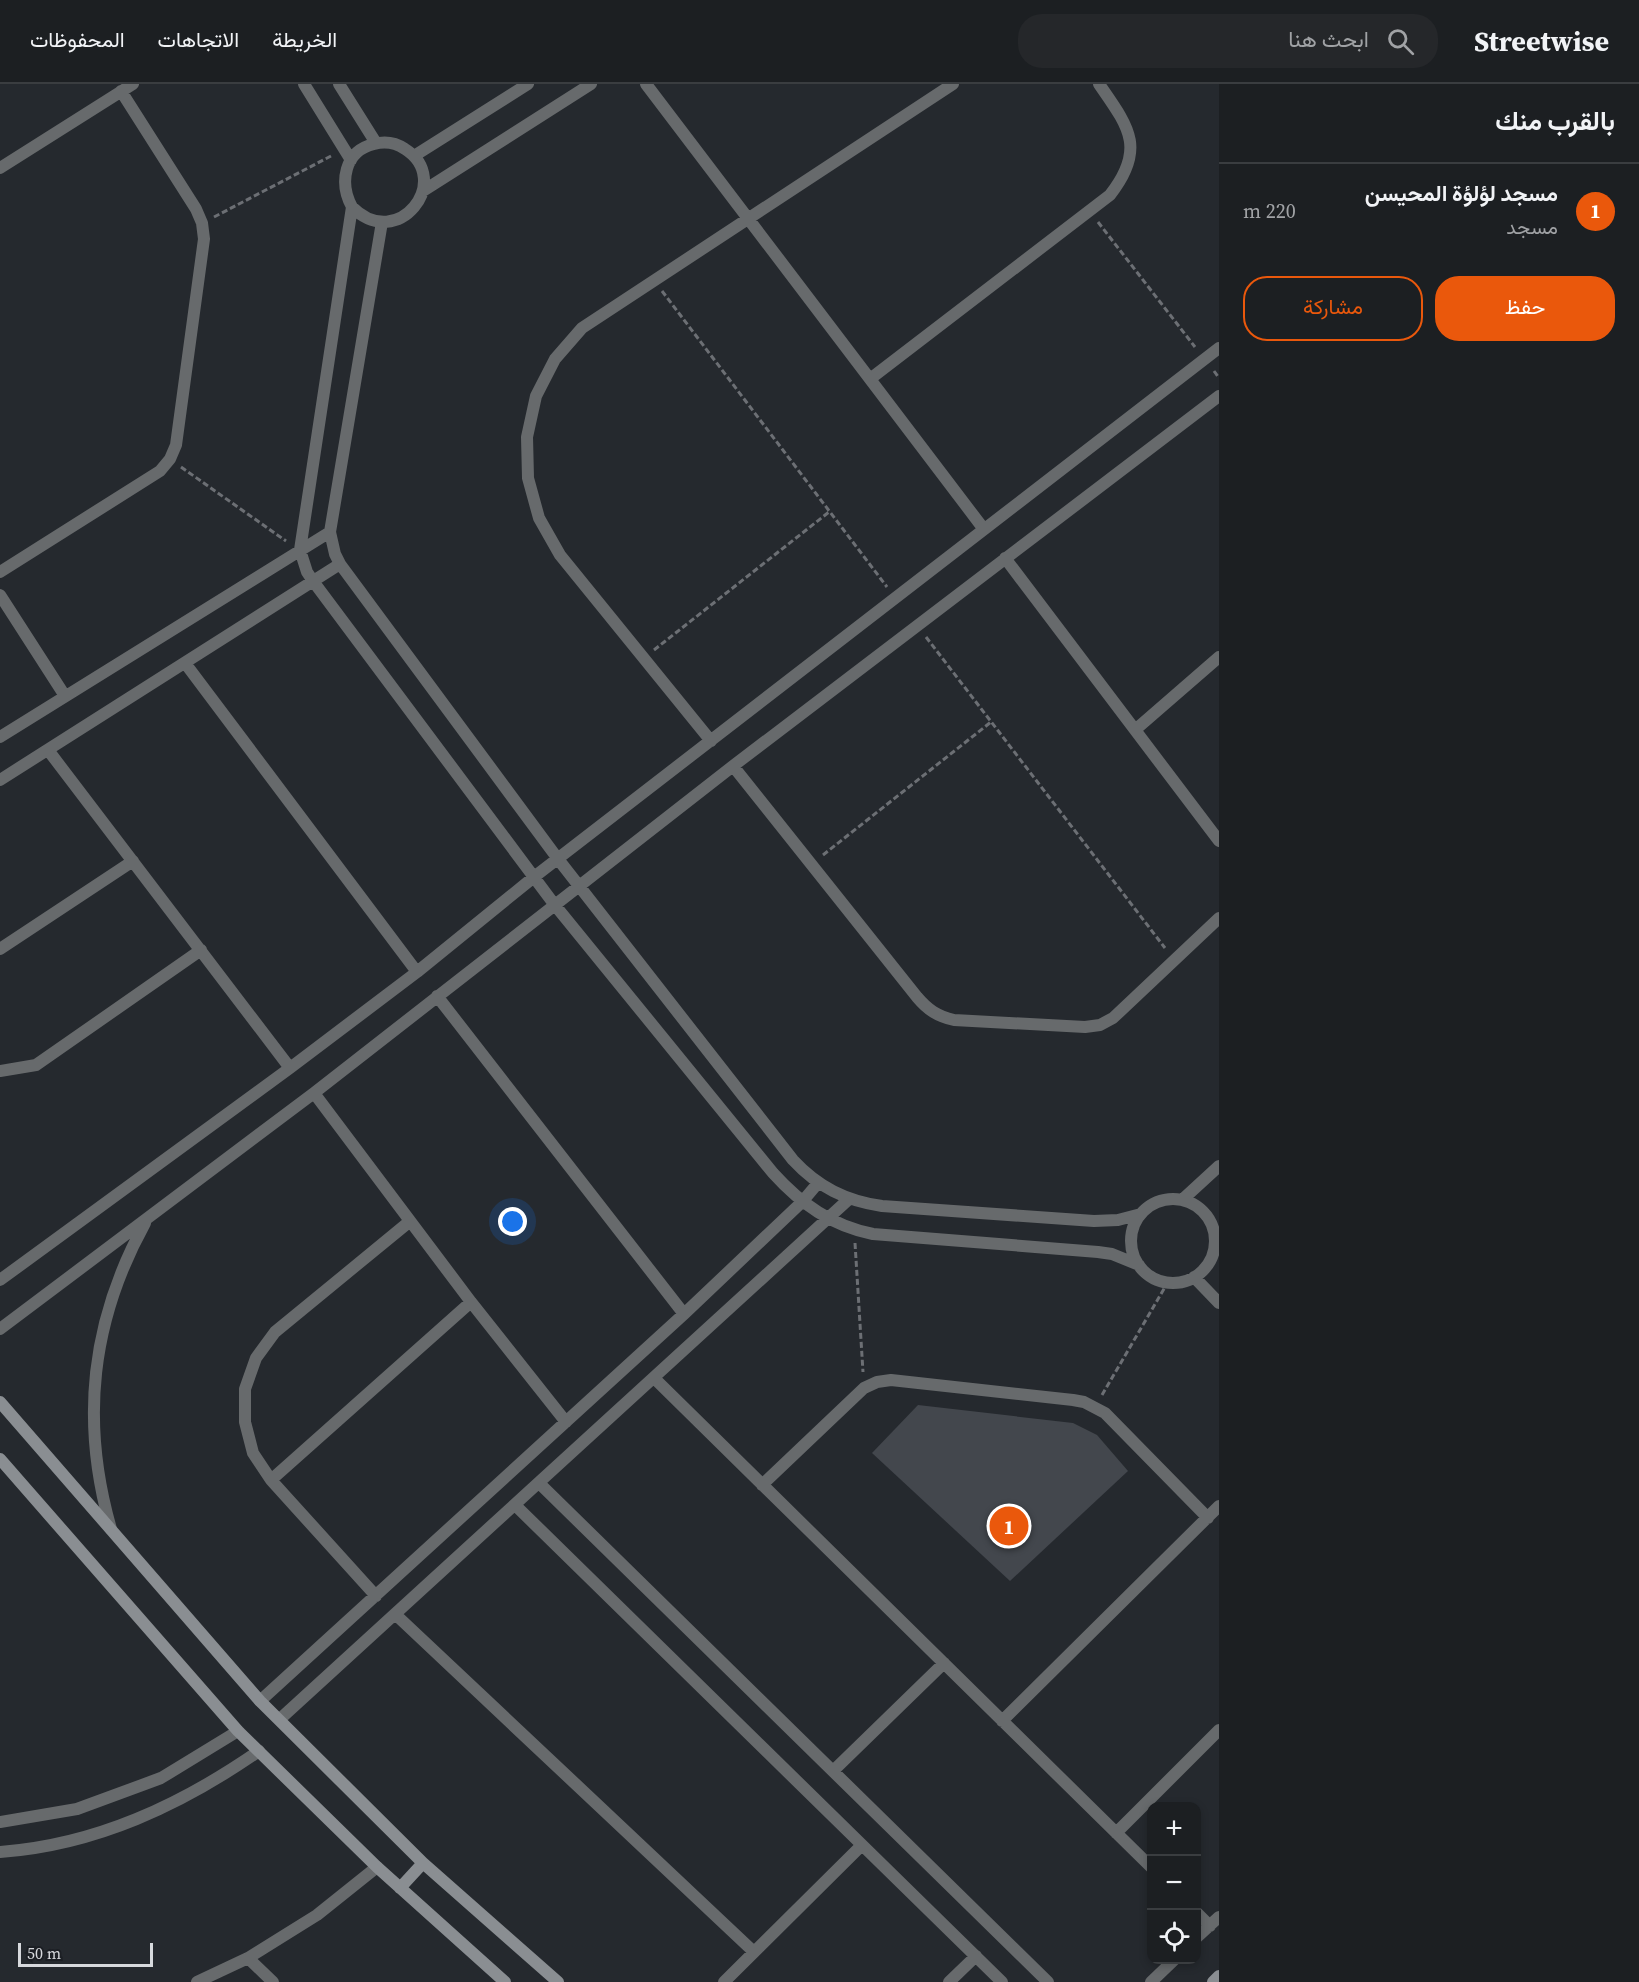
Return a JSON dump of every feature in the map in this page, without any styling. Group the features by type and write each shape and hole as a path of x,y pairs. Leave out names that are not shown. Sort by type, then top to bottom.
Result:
{"street":[{"path":"0,168 133,84"},
{"path":"304,84 348,154 344,178 345,189 352,207 300,550 307,572 313,581 554,904 773,1173 802,1202 827,1218 854,1230 873,1234 1112,1254 1139,1265 1157,1280 1168,1282 1186,1281 1215,1264 1215,1220 1182,1200 1159,1201 1150,1206 1135,1223 1132,1234 1132,1245 1139,1265"},
{"path":"339,84 376,143"},
{"path":"414,156 528,84"},
{"path":"423,191 591,84"},
{"path":"646,84 983,528"},
{"path":"711,741 560,555 539,519 528,478 527,437 536,396 555,359 582,328 952,84"},
{"path":"870,379 1110,195 1122,180 1129,162 1131,142 1126,123 1100,84"},
{"path":"0,572 160,471 170,459 176,445 203,254 202,223 196,209 122,91"},
{"path":"348,154 376,143 393,143 414,156 423,176 423,191 420,200 408,214 392,222 366,218 352,207"},
{"path":"382,222 330,532 335,554 340,564 578,886 793,1160 818,1184 849,1199 882,1206 1094,1221 1118,1220 1141,1214"},
{"path":"0,1280 417,972 534,877 1219,348"},
{"path":"0,1329 314,1093 733,766 1219,396"},
{"path":"0,737 330,532"},
{"path":"1005,558 1219,841"},
{"path":"0,780 340,564"},
{"path":"0,595 65,696"},
{"path":"1135,730 1219,657"},
{"path":"185,663 417,972"},
{"path":"48,750 290,1068"},
{"path":"733,766 926,1009 939,1016 954,1020 1085,1027 1100,1024 1113,1018 1219,918"},
{"path":"0,949 133,861"},
{"path":"0,1071 36,1065 201,950"},
{"path":"437,996 684,1314"},
{"path":"314,1093 471,1302 566,1422"},
{"path":"1182,1200 1219,1166"},
{"path":"260,1701 684,1314 818,1184"},
{"path":"280,1719 849,1199"},
{"path":"111,1528 103,1500 94,1442 95,1374 103,1326 111,1298 148,1218"},
{"path":"376,1596 271,1480 253,1453 244,1422 245,1389 256,1358 275,1332 410,1222"},
{"path":"1194,1277 1219,1303"},
{"path":"271,1480 471,1302"},
{"path":"654,1378 1147,1863"},
{"path":"762,1485 864,1388 877,1382 891,1380 1073,1400 1095,1407 1105,1413 1208,1518"},
{"path":"0,1402 260,1701 423,1863 558,1982"},
{"path":"0,1459 238,1731 377,1867 505,1982"},
{"path":"539,1483 1048,1982"},
{"path":"515,1505 1002,1982"},
{"path":"1002,1721 1219,1506"},
{"path":"395,1614 754,1952"},
{"path":"833,1771 944,1663"},
{"path":"1116,1833 1219,1730"},
{"path":"0,1822 77,1809 161,1778 238,1731"},
{"path":"0,1852 55,1844 99,1833 141,1818 182,1799 259,1751"},
{"path":"724,1982 862,1845"},
{"path":"400,1888 423,1863"},
{"path":"197,1982 248,1958 317,1915 377,1867"},
{"path":"1201,1934 1214,1921"},
{"path":"949,1982 976,1956"},
{"path":"248,1958 273,1982"},
{"path":"1151,1982 1169,1964"},
{"path":"1213,1982 1219,1976"}],"path":[{"path":"202,223 348,154"},
{"path":"1089,211 1219,378"},
{"path":"170,459 300,550"},
{"path":"643,658 829,512"},
{"path":"810,865 991,722"},
{"path":"854,1230 864,1388"},
{"path":"1095,1407 1168,1282"}],"building":[{"path":"918,1405 1073,1423 1097,1435 1128,1471 1010,1581 872,1453"}],"place":[{"name":"مسجد لؤلؤة المحيسن","path":"1009,1526"}]}
